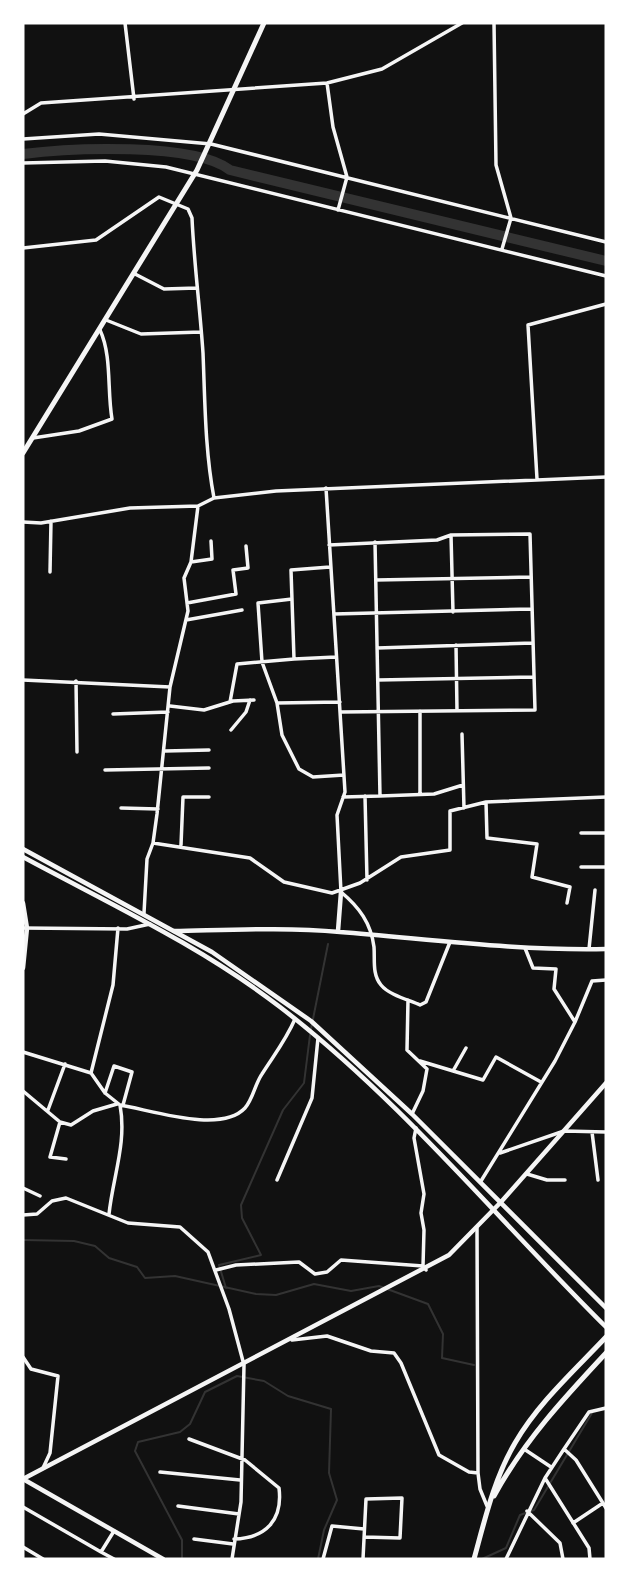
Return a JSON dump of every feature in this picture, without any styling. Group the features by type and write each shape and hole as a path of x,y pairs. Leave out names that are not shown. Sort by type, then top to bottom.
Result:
{"main road":[{"path":"23,453 196,172 236,90 264,23"},
{"path":"23,849 177,931 250,976 292,1007 412,1114 606,1308"},
{"path":"23,857 163,931 246,983 295,1019 416,1128 606,1327"},
{"path":"338,932 341,892"},
{"path":"23,903 23,968"},
{"path":"163,931 338,932 525,948 606,949"},
{"path":"23,1479 292,1340 449,1255 501,1202 606,1083"},
{"path":"474,1559 488,1508 505,1463 526,1426 606,1337"},
{"path":"488,1508 522,1448 556,1405 606,1353"},
{"path":"23,1479 163,1559"}],"street":[{"path":"125,23 134,99"},
{"path":"23,114 41,103 134,99 327,83 382,69 462,23"},
{"path":"494,23 496,165 511,218 502,249"},
{"path":"327,83 333,127 347,178 338,210"},
{"path":"23,139 99,134 210,146 606,242"},
{"path":"23,163 137,163 196,172 606,276"},
{"path":"23,248 96,240 154,199 163,197 191,214 209,436 207,464 214,498"},
{"path":"135,274 164,289 197,288"},
{"path":"537,479 528,325 606,304"},
{"path":"106,320 141,334 201,332"},
{"path":"32,438 79,431 112,419 107,391 107,344 100,330"},
{"path":"23,522 51,522 130,508 198,506 214,498 326,488 606,477"},
{"path":"326,488 344,775 343,797 337,815 341,892 360,909 372,935 374,971 379,983 420,1006 426,1002 451,941"},
{"path":"144,913 147,859 153,843 158,809 170,687 186,620 184,578 191,562 198,506"},
{"path":"50,572 51,522"},
{"path":"328,545 437,540 451,535 530,534 534,710 341,712"},
{"path":"451,535 453,611"},
{"path":"191,562 212,559 211,541"},
{"path":"375,542 380,796"},
{"path":"187,603 236,594 233,570 248,568 246,546"},
{"path":"294,659 291,570 330,567"},
{"path":"376,580 531,577"},
{"path":"292,599 258,603 262,662 276,702 282,735 299,769 313,776 344,775"},
{"path":"334,614 532,609"},
{"path":"186,620 242,610"},
{"path":"377,648 533,643"},
{"path":"456,645 457,711"},
{"path":"230,702 237,664 337,657"},
{"path":"378,680 534,677"},
{"path":"23,680 170,687"},
{"path":"76,681 77,752"},
{"path":"170,706 204,710 230,702 252,700 232,730"},
{"path":"276,702 340,702"},
{"path":"420,711 420,794"},
{"path":"113,714 168,712"},
{"path":"462,734 464,808"},
{"path":"165,751 209,750"},
{"path":"106,770 209,768"},
{"path":"343,797 420,794 463,785"},
{"path":"365,796 367,880"},
{"path":"181,845 183,797 209,797"},
{"path":"153,843 181,845 250,858 284,882 332,893 341,892 367,880 401,857 450,850 450,811 486,802 606,797"},
{"path":"486,802 487,838 537,844 532,877 570,887 567,903"},
{"path":"121,808 158,809"},
{"path":"581,833 606,833"},
{"path":"581,867 606,867"},
{"path":"589,950 595,890"},
{"path":"25,928 118,928 158,921"},
{"path":"91,1073 113,985 118,928"},
{"path":"525,948 533,968 556,969 554,989 575,1022"},
{"path":"481,1181 491,1161 500,1153 575,1022 592,981 606,980"},
{"path":"408,1000 407,1050 425,1065 427,1077 412,1114"},
{"path":"23,1091 60,1122 71,1125 93,1111 120,1105 180,1118 231,1118 246,1107 260,1076 284,1044 295,1019"},
{"path":"277,1180 312,1098 318,1038"},
{"path":"453,1071 466,1048"},
{"path":"23,1052 91,1073 105,1093 120,1105"},
{"path":"420,1061 483,1080 496,1057 541,1082"},
{"path":"48,1110 65,1064"},
{"path":"105,1093 114,1066 132,1072 120,1105 124,1126 122,1147 109,1214"},
{"path":"60,1122 50,1157 66,1159"},
{"path":"216,1270 236,1265 299,1262 315,1274 327,1272 341,1260 424,1268 421,1213 424,1194 414,1138 416,1128"},
{"path":"500,1153 564,1131 606,1132"},
{"path":"593,1132 598,1180"},
{"path":"525,1174 547,1180 565,1180"},
{"path":"23,1188 40,1196"},
{"path":"23,1216 37,1214 51,1201 66,1198 128,1223 180,1227 208,1252 216,1270 244,1365 239,1514 232,1559"},
{"path":"477,1227 478,1473 480,1489 488,1508"},
{"path":"292,1340 327,1336 371,1350 394,1353 401,1363 439,1455 469,1472 478,1473"},
{"path":"23,1357 31,1369 58,1376 50,1453 43,1468"},
{"path":"506,1559 527,1511 551,1467 589,1412 606,1408"},
{"path":"189,1438 240,1459 273,1481 279,1488 281,1502 269,1530 255,1537 234,1541 194,1539"},
{"path":"522,1448 551,1467"},
{"path":"564,1449 576,1460 606,1508"},
{"path":"160,1472 240,1480"},
{"path":"544,1478 589,1548 590,1559"},
{"path":"363,1559 364,1529 366,1499 402,1499 400,1538 364,1537"},
{"path":"573,1523 603,1503"},
{"path":"178,1506 239,1514"},
{"path":"23,1507 114,1559"},
{"path":"527,1511 560,1543 563,1559"},
{"path":"323,1559 332,1526 364,1529"},
{"path":"101,1552 114,1531"},
{"path":"23,1547 43,1559"}],"waterway":[{"path":"23,154 130,149 189,155 213,161 230,170 606,261"},
{"path":"311,1029 328,944"},
{"path":"226,1288 219,1265 261,1255 242,1218 241,1205 283,1110 304,1083 310,1035"},
{"path":"23,1240 74,1241 95,1246 109,1258 137,1267 145,1278 175,1276 256,1294 276,1295 314,1284 351,1291 379,1286 428,1304 443,1334 442,1358 474,1365"},
{"path":"182,1559 182,1540 135,1451 138,1442 180,1432 190,1424 205,1392 237,1376 264,1381 288,1396 331,1409 329,1473 337,1500 324,1530 318,1559"},
{"path":"482,1559 506,1548 520,1515 534,1510 592,1413"}]}
